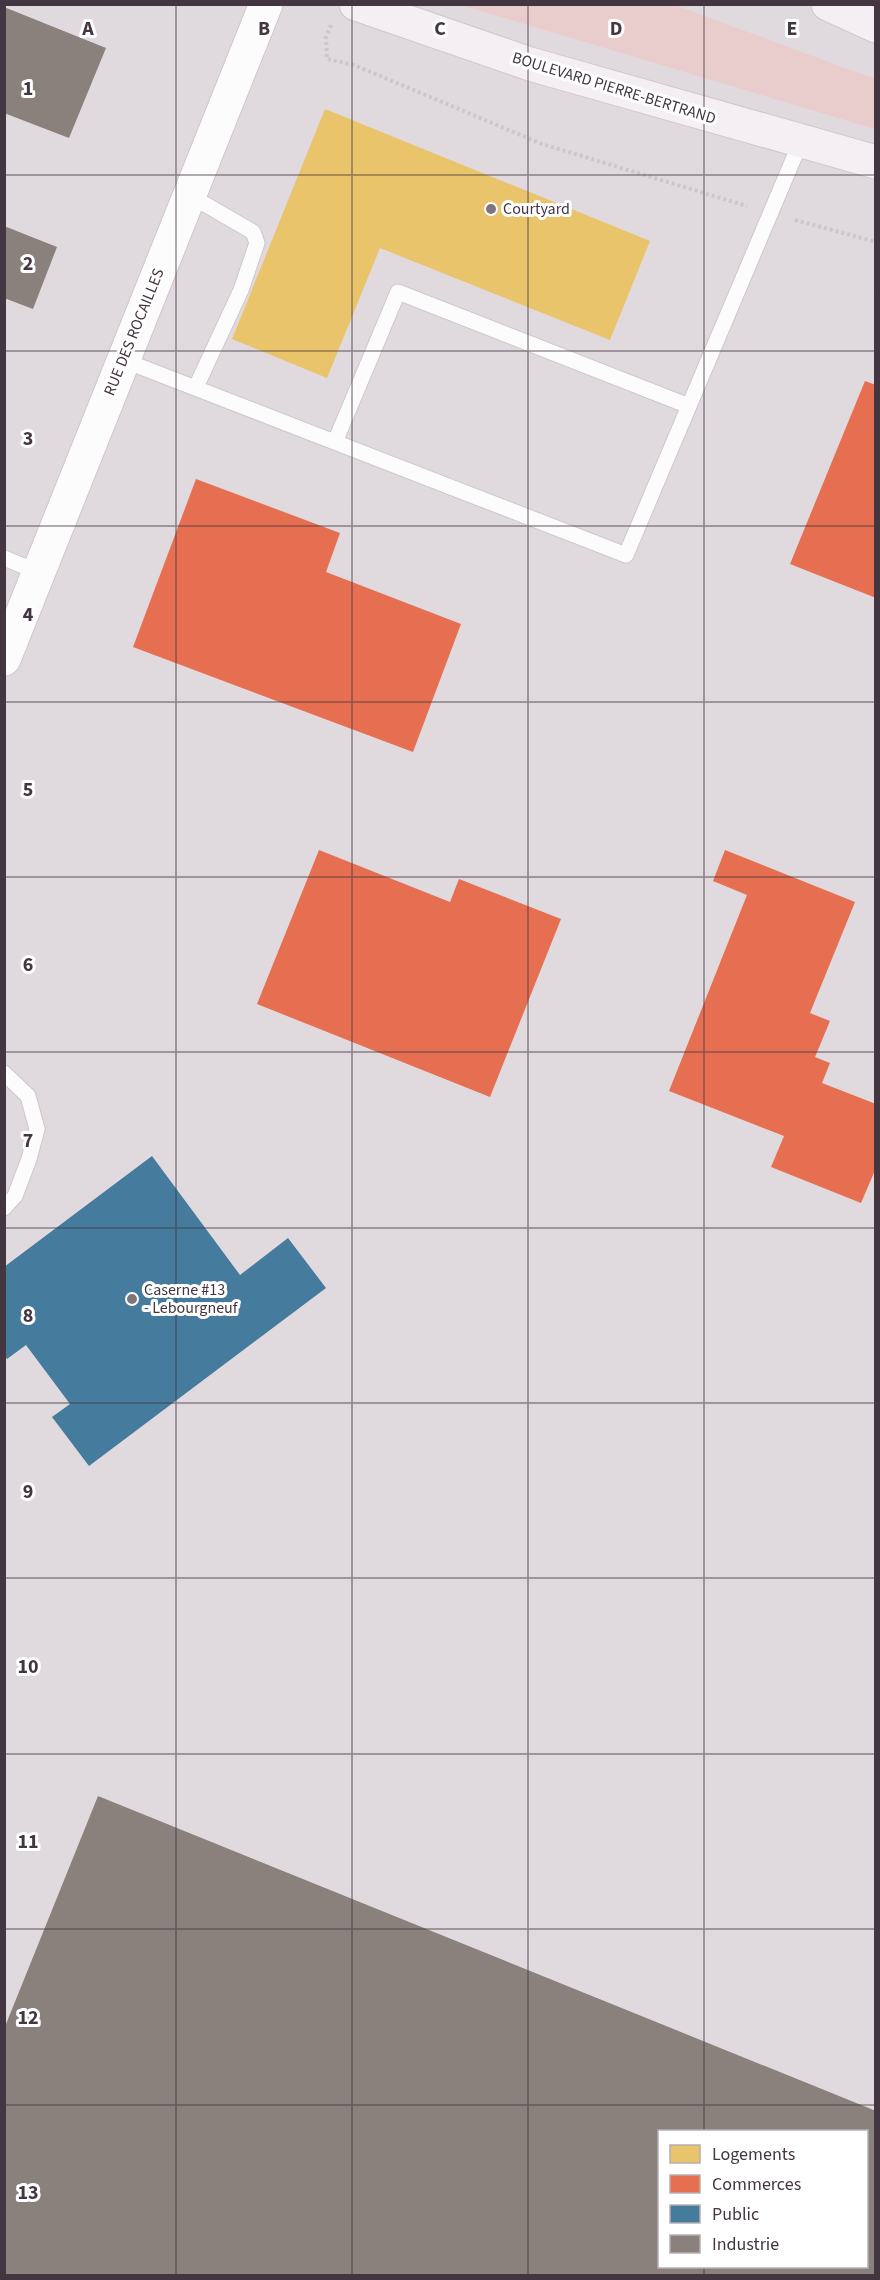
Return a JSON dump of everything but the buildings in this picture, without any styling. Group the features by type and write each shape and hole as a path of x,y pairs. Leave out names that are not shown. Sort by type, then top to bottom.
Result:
{"main road":[{"name":"BOULEVARD PIERRE-BERTRAND","path":"356,4 530,64 876,162"},
{"path":"828,4 876,26"}],"street":[{"name":"RUE DES ROCAILLES","path":"4,659 266,4"}],"lane":[{"path":"123,360 626,555 801,141"},
{"path":"189,195 253,232 257,243 241,290 196,387"},
{"path":"335,442 398,292 689,406"},
{"path":"4,558 38,573"},
{"path":"4,1073 28,1096 37,1129 15,1196 4,1208"}],"path":[{"path":"326,37 327,59 354,65 542,144 750,207"},
{"path":"793,220 876,242"}],"shaded area":[{"path":"5,5 875,5 875,2275 5,2276"},
{"path":"461,5 675,5 875,79 875,129"},
{"path":"709,264 791,297 656,631 180,439 208,368 373,434 419,320 649,411"},
{"path":"841,277 875,290 763,582 728,568"},
{"path":"5,401 33,413 5,483"},
{"path":"658,699 875,789 875,841 640,743"},
{"path":"671,879 713,881 747,895 669,1091 784,1136 771,1166 861,1203 875,1168 875,1287 563,1174"},
{"path":"5,1408 27,1417 5,1474"},
{"path":"612,1746 875,1855 875,1943 580,1821"}],"place":[{"name":"Courtyard","path":"491,209"},
{"name":"Caserne #13 - Lebourgneuf","path":"132,1299"}]}
